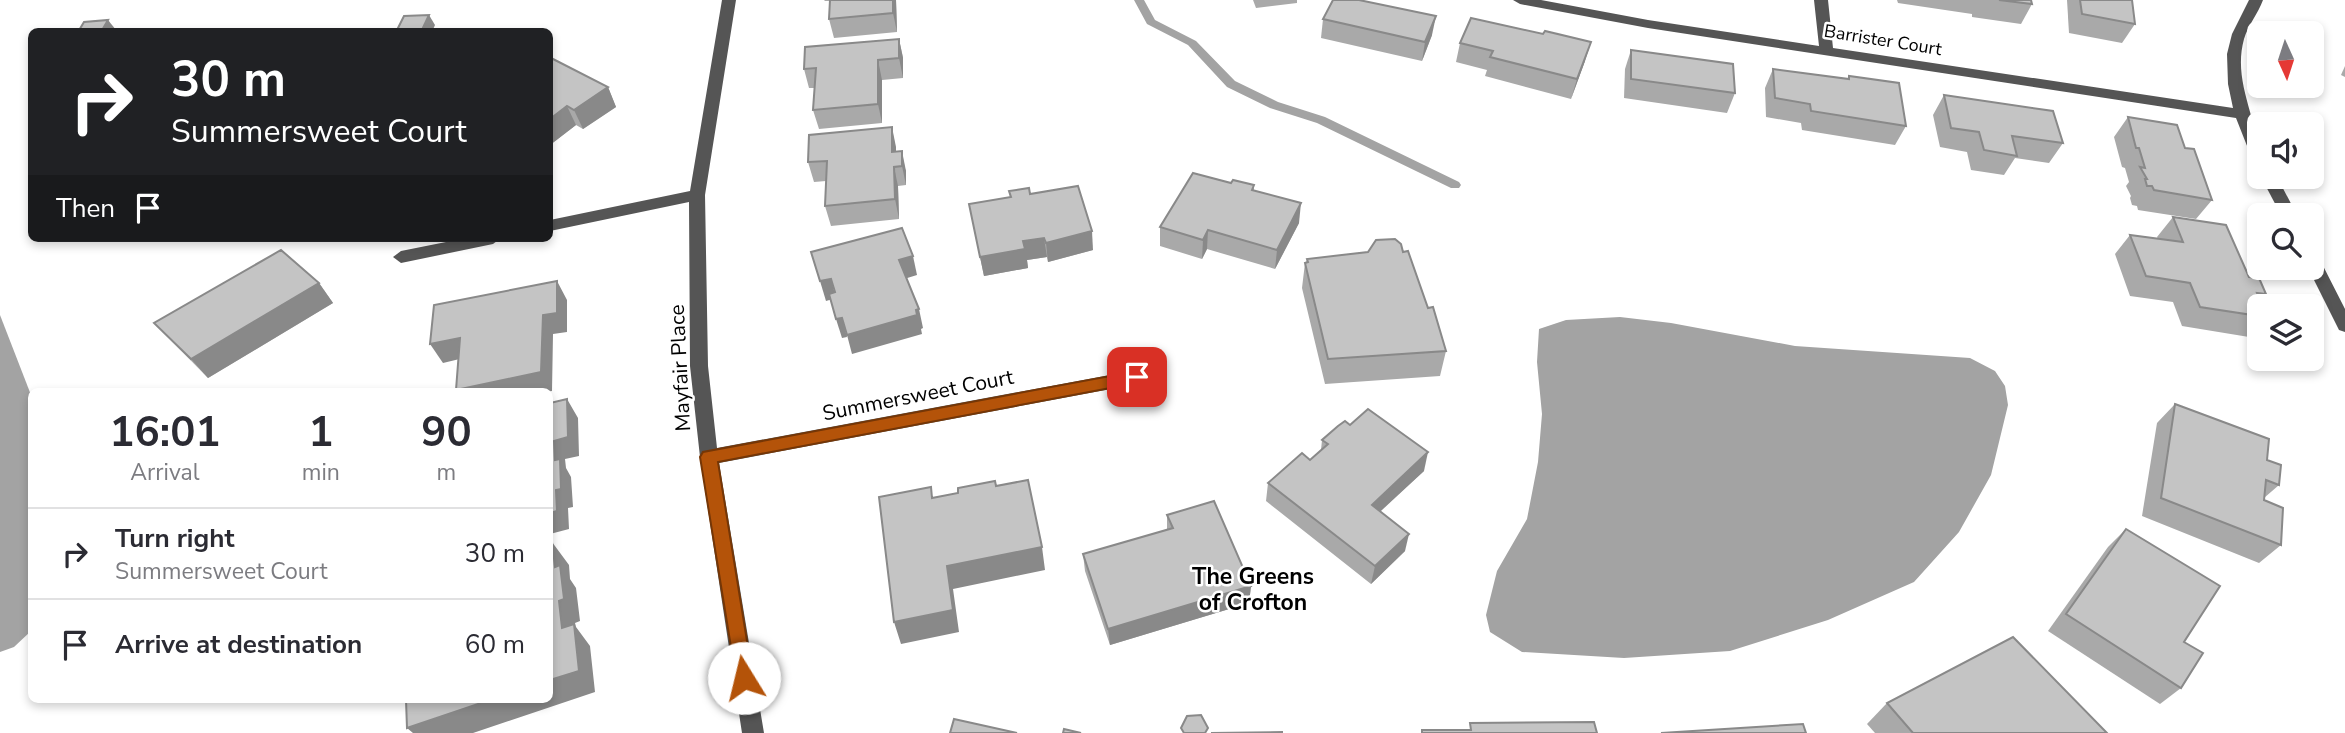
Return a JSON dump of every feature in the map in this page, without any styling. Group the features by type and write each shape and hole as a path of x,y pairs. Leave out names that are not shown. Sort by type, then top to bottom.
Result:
{"street":[{"name":"Mayfair Place","path":"729,0 698,195 699,366 709,457 752,733"},
{"name":"Barrister Court","path":"1520,0 1592,15 2241,114"},
{"path":"1821,0 1826,51"},
{"path":"2247,128 2241,114 2233,65 2238,37 2253,13 2256,0"},
{"path":"553,225 698,195"},
{"path":"401,257 474,242"},
{"path":"2322,280 2345,326"},
{"name":"Summersweet Court","path":"709,457 1137,377"}],"shaded area":[{"path":"0,315 28,388 28,634 14,647 0,652"},
{"path":"1620,317 1671,323 1795,346 1970,358 1995,371 2005,386 2008,405 1991,475 1959,532 1914,582 1828,620 1730,651 1624,658 1522,652 1490,632 1486,615 1497,571 1527,519 1538,462 1542,414 1537,362 1539,329 1566,320"}],"building":[{"path":"830,0 893,0 893,13 829,19"},
{"path":"1333,0 1359,0 1436,16 1425,42 1323,19"},
{"path":"1999,0 2031,0 2032,4"},
{"path":"2080,0 2132,0 2135,24 2082,14"},
{"path":"429,15 423,28 398,28 404,16"},
{"path":"1471,18 1591,42 1577,79 1490,57 1493,51 1460,43"},
{"path":"108,20 103,28 80,28 84,22"},
{"path":"899,39 899,58 878,60 878,104 813,110 816,68 804,69 805,47"},
{"path":"1631,50 1733,64 1735,93 1631,79"},
{"path":"553,59 608,87 574,110 567,106 553,117"},
{"path":"1773,69 1899,83 1906,126 1811,111 1810,104 1775,98"},
{"path":"1944,95 2053,111 2063,143 2012,136 2017,156 1984,150 1979,132 1951,128"},
{"path":"2128,117 2177,125 2185,148 2194,149 2212,200 2154,190 2152,186 2147,186 2147,179 2140,167 2145,168 2139,148 2136,148"},
{"path":"892,127 892,152 902,151 902,166 894,167 895,199 825,206 827,161 808,162 809,135"},
{"path":"1193,173 1231,183 1233,180 1254,185 1252,190 1301,203 1277,250 1208,230 1203,240 1160,227"},
{"path":"1078,186 1092,231 1046,243 1044,238 1023,241 1025,249 980,257 969,204 1011,197 1009,191 1029,188 1030,194"},
{"path":"2173,217 2226,225 2247,272 2247,280 2260,280 2266,294 2247,294 2247,314 2200,307 2190,283 2146,276 2130,235 2183,242"},
{"path":"902,228 913,256 899,260 919,309 916,310 917,315 847,335 842,318 836,319 829,294 835,292 831,279 820,281 811,252"},
{"path":"1395,239 1401,244 1403,252 1408,251 1428,308 1433,307 1446,351 1328,359 1305,263 1308,262 1307,259 1368,252 1376,240"},
{"path":"281,250 319,283 191,359 154,323"},
{"path":"557,281 557,313 543,315 541,372 456,388 460,338 430,344 434,305"},
{"path":"567,399 568,437 554,441 555,460 560,459 561,489 556,490 557,511 553,512 553,402"},
{"path":"2175,404 2269,439 2267,460 2281,465 2279,485 2266,480 2264,500 2283,508 2281,545 2161,498"},
{"path":"1368,409 1428,452 1372,505 1409,534 1375,566 1268,483 1302,453 1310,460 1328,444 1322,440 1345,421 1350,425"},
{"path":"1028,480 1042,547 947,566 953,610 894,622 879,497 931,487 932,498 958,493 958,488 995,481 996,486"},
{"path":"1214,501 1251,586 1108,629 1083,554 1173,528 1167,515"},
{"path":"2126,529 2220,586 2184,642 2203,653 2181,688 2066,614"},
{"path":"553,550 555,567 560,565 564,599 559,601 562,628 574,624 579,671 553,679"},
{"path":"2013,637 2107,733 1913,733 1887,703"},
{"path":"406,703 481,703 407,728"},
{"path":"1201,715 1208,728 1205,733 1184,733 1181,728 1187,716"},
{"path":"954,719 1017,733 950,733"},
{"path":"1594,722 1597,733 1422,733 1422,730 1471,730 1470,723"},
{"path":"1803,724 1806,733 1661,733"},
{"path":"1064,729 1081,733 1063,733"},
{"path":"1282,732 1282,733 1211,733"}],"waterway":[{"path":"1139,0 1151,22 1192,43 1231,84 1274,105 1321,120 1455,185"}],"district":[{"name":"The Greens of Crofton","path":"1253,589"}],"route":[{"path":"744,678 709,457 1137,377"}]}
